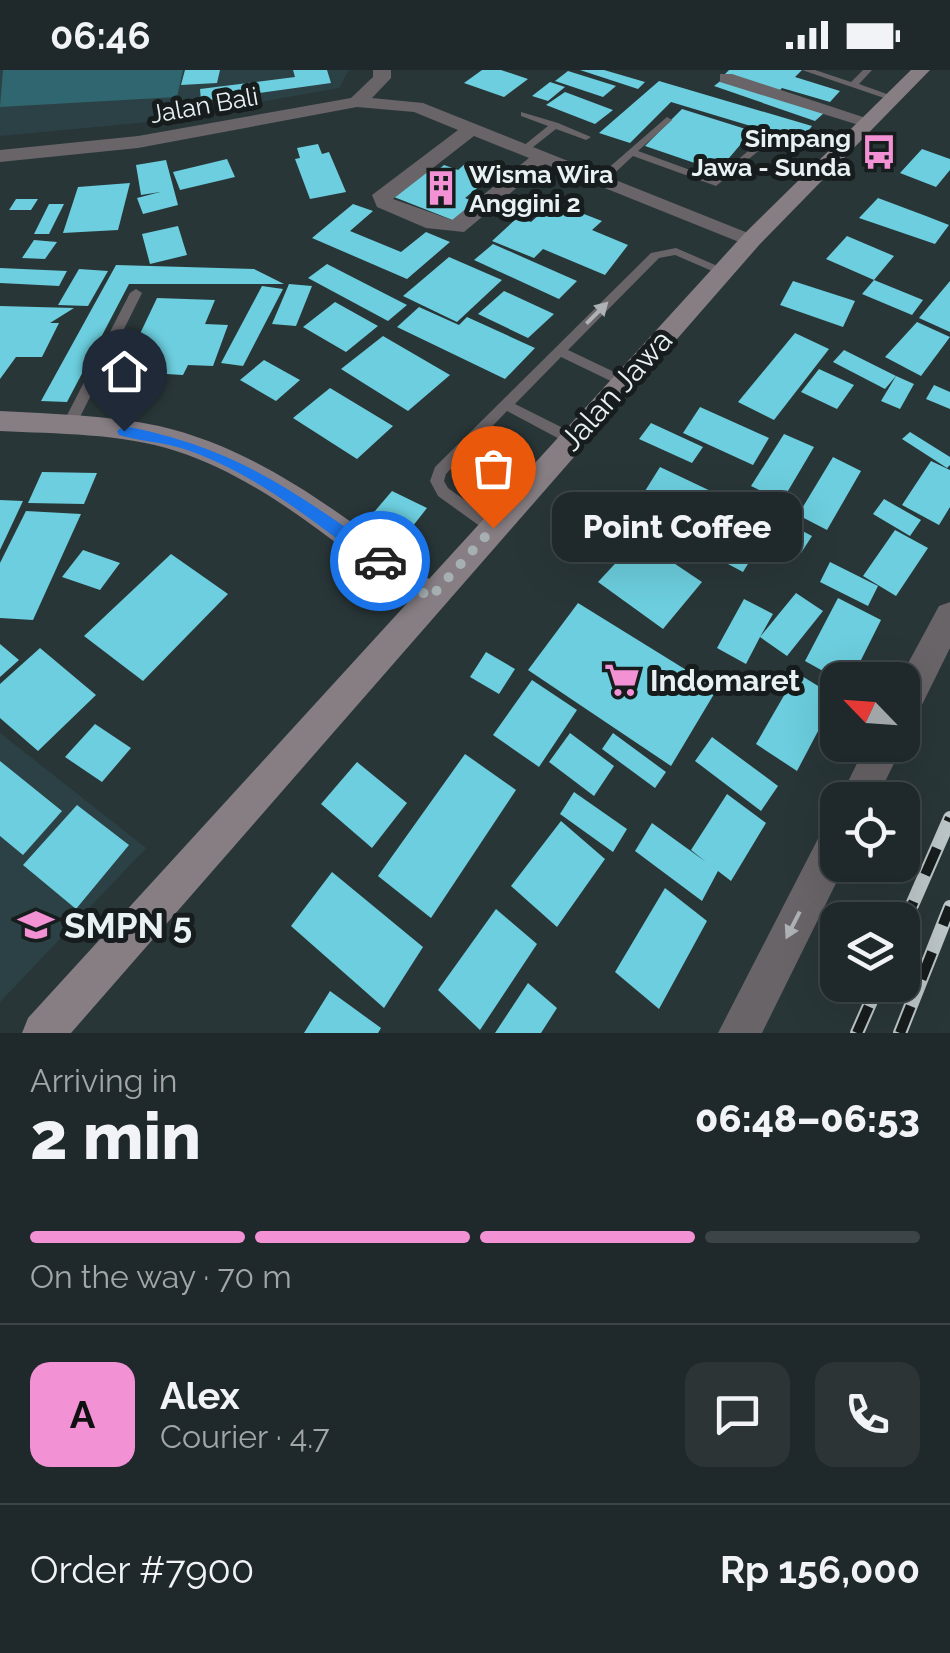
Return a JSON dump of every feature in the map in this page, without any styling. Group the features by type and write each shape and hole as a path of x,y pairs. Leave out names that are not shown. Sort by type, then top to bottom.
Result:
{"street":[{"name":"Jalan Jawa","path":"43,1033 752,239 921,70"},
{"path":"357,102 382,74 395,94 418,107"},
{"path":"726,78 868,122"},
{"name":"Jalan Bali","path":"0,156 138,142 357,102 418,107 752,239"},
{"path":"473,128 381,199 434,223 456,226 534,152"},
{"path":"0,421 69,424 182,443 227,460 276,486 430,598"},
{"path":"920,675 950,616"},
{"path":"738,1033 820,873"}],"lane":[{"path":"806,70 893,98"},
{"path":"852,86 868,70"},
{"path":"524,114 586,137"},
{"path":"602,179 667,120"},
{"path":"534,152 555,126"},
{"path":"632,152 716,184 758,148"},
{"path":"493,528 444,492 436,481 440,471 662,251 676,251 723,271"},
{"path":"69,424 136,293"},
{"path":"560,351 624,382"},
{"path":"506,405 572,439"}],"shaded area":[{"path":"0,70 349,70 339,88 139,123 0,136"},
{"path":"3,70 183,70 177,97 0,107"},
{"name":"SMPN 5","path":"0,733 146,848 0,1002"}],"building":[{"path":"185,70 220,70 217,83 181,85"},
{"path":"293,70 327,70 331,83 201,101 200,89 295,77"},
{"path":"482,70 501,70 528,79 504,97 464,83"},
{"path":"580,70 604,70 645,82 638,89"},
{"path":"729,70 802,70 795,77 840,91 830,102 782,88 777,93 723,76"},
{"path":"568,71 616,86 603,97 555,81"},
{"path":"723,79 824,113 815,121 714,86"},
{"path":"659,81 812,126 801,141 671,102 630,143 599,133"},
{"path":"550,82 565,87 548,101 532,96"},
{"path":"565,92 613,110 595,124 546,105"},
{"path":"682,109 752,131 718,171 645,146"},
{"path":"318,144 322,154 329,152 346,192 310,199 295,159 300,158 297,148"},
{"path":"922,149 950,159 950,170 936,187 900,173"},
{"path":"227,159 235,177 180,190 173,172"},
{"path":"166,160 178,205 143,214 137,198 160,192 141,195 136,165"},
{"name":"Wisma Wira Anggini 2","path":"466,163 482,169 475,174 488,179 465,198 477,203 455,221 394,197 427,171 433,174 444,165 458,170"},
{"path":"130,183 118,230 63,233 78,187"},
{"path":"878,198 949,225 935,244 859,218"},
{"path":"16,199 38,199 31,210 9,210"},
{"path":"553,202 602,221 592,230 628,245 605,275 543,249 534,258 492,241 518,217 531,222"},
{"path":"49,204 64,204 49,234 34,234"},
{"path":"353,204 373,211 350,231 401,252 426,232 450,242 407,279 312,238"},
{"path":"178,226 187,255 150,264 142,234"},
{"path":"847,236 894,256 874,280 826,259"},
{"path":"34,240 57,242 45,259 22,258"},
{"path":"493,244 577,281 559,299 474,260"},
{"path":"449,257 502,280 457,322 403,296"},
{"path":"327,264 407,305 388,321 308,278"},
{"path":"116,265 254,269 284,284 129,284 67,402 41,401"},
{"path":"0,268 67,271 59,286 0,283"},
{"path":"79,269 108,271 88,306 58,305"},
{"path":"874,280 923,300 912,315 862,294"},
{"path":"793,281 855,301 843,327 780,305"},
{"path":"950,281 950,332 919,318"},
{"path":"289,284 312,286 296,326 272,324"},
{"path":"262,286 283,289 243,366 221,363"},
{"path":"504,291 554,314 528,338 478,314"},
{"path":"157,298 215,300 205,324 228,325 213,366 188,365 183,375 150,373 156,360 128,359"},
{"path":"335,302 378,326 346,352 303,327"},
{"path":"0,306 74,308 50,323 59,323 42,357 16,357 0,379"},
{"path":"419,307 459,325 467,317 535,348 505,379 397,327"},
{"path":"917,322 950,337 921,376 885,357"},
{"path":"795,333 829,349 774,420 738,402"},
{"path":"383,336 450,375 408,411 341,369"},
{"path":"844,350 896,376 885,389 833,362"},
{"path":"264,360 300,380 276,401 240,380"},
{"path":"819,369 854,385 837,409 801,392"},
{"path":"896,376 914,384 900,409 881,401"},
{"path":"934,385 950,392 950,409 926,399"},
{"path":"330,388 393,426 357,459 293,418"},
{"path":"700,407 769,438 753,465 683,433"},
{"path":"651,423 703,447 692,463 639,439"},
{"path":"910,432 950,457 950,465 947,468 902,439"},
{"path":"784,434 814,447 782,501 751,486"},
{"path":"833,457 861,471 827,530 798,515"},
{"path":"931,461 950,470 950,507 939,525 902,505"},
{"path":"660,467 736,503 718,536 640,499"},
{"path":"42,472 97,473 84,504 28,503"},
{"path":"392,491 427,508 405,536 369,518"},
{"path":"884,499 921,520 910,536 873,514"},
{"path":"0,500 23,501 0,550"},
{"path":"757,507 812,536 801,553 747,524"},
{"path":"26,511 81,514 33,620 0,618 0,563"},
{"path":"895,530 928,548 896,596 863,576"},
{"path":"724,538 754,554 743,572 713,556"},
{"path":"638,539 702,582 663,629 598,582"},
{"path":"83,550 120,563 100,590 62,577"},
{"path":"171,554 228,594 143,681 84,636"},
{"path":"830,562 878,586 868,606 820,582"},
{"path":"796,593 823,611 787,656 760,637"},
{"path":"838,598 881,620 860,662 820,662 820,669 805,661"},
{"path":"744,599 773,614 746,664 717,648"},
{"name":"Indomaret","path":"578,603 717,689 671,766 528,670"},
{"path":"0,644 19,660 0,677"},
{"path":"40,648 96,695 38,751 0,718 0,684"},
{"path":"486,652 515,669 499,694 470,677"},
{"path":"797,673 820,687 820,727 797,771 756,744"},
{"path":"532,680 577,710 539,767 493,735"},
{"path":"95,724 131,748 102,782 65,757"},
{"path":"570,733 614,766 594,796 549,762"},
{"path":"613,733 666,772 655,788 602,749"},
{"path":"712,737 778,786 761,811 695,761"},
{"path":"465,754 516,790 431,918 378,876"},
{"path":"0,761 62,811 23,855 0,836"},
{"path":"357,762 407,803 372,848 321,804"},
{"path":"574,792 627,829 613,852 560,814"},
{"path":"727,794 766,823 731,881 718,871 702,901 635,851 652,823 706,862 691,850"},
{"path":"77,805 129,845 76,909 23,865"},
{"path":"561,821 605,859 557,927 511,886"},
{"path":"332,872 423,947 384,1008 291,926"},
{"path":"665,888 707,921 659,1009 615,972"},
{"path":"496,909 537,944 480,1030 438,990"},
{"path":"528,983 557,1008 541,1033 495,1033"},
{"path":"330,991 381,1028 378,1033 304,1033"}],"railway":[{"path":"913,902 950,818"},
{"path":"900,1033 950,907"},
{"path":"857,1033 871,1002"}],"way so far":[{"path":"380,561 430,598 493,528"}],"place":[{"name":"Simpang Jawa - Sunda","path":"879,152"},
{"name":"Wisma Wira Anggini 2","path":"441,188"},
{"name":"Point Coffee","path":"493,528"},
{"name":"Indomaret","path":"622,680"},
{"name":"SMPN 5","path":"36,925"}],"route":[{"path":"124,431 182,443 227,460 276,486 380,561"}]}
